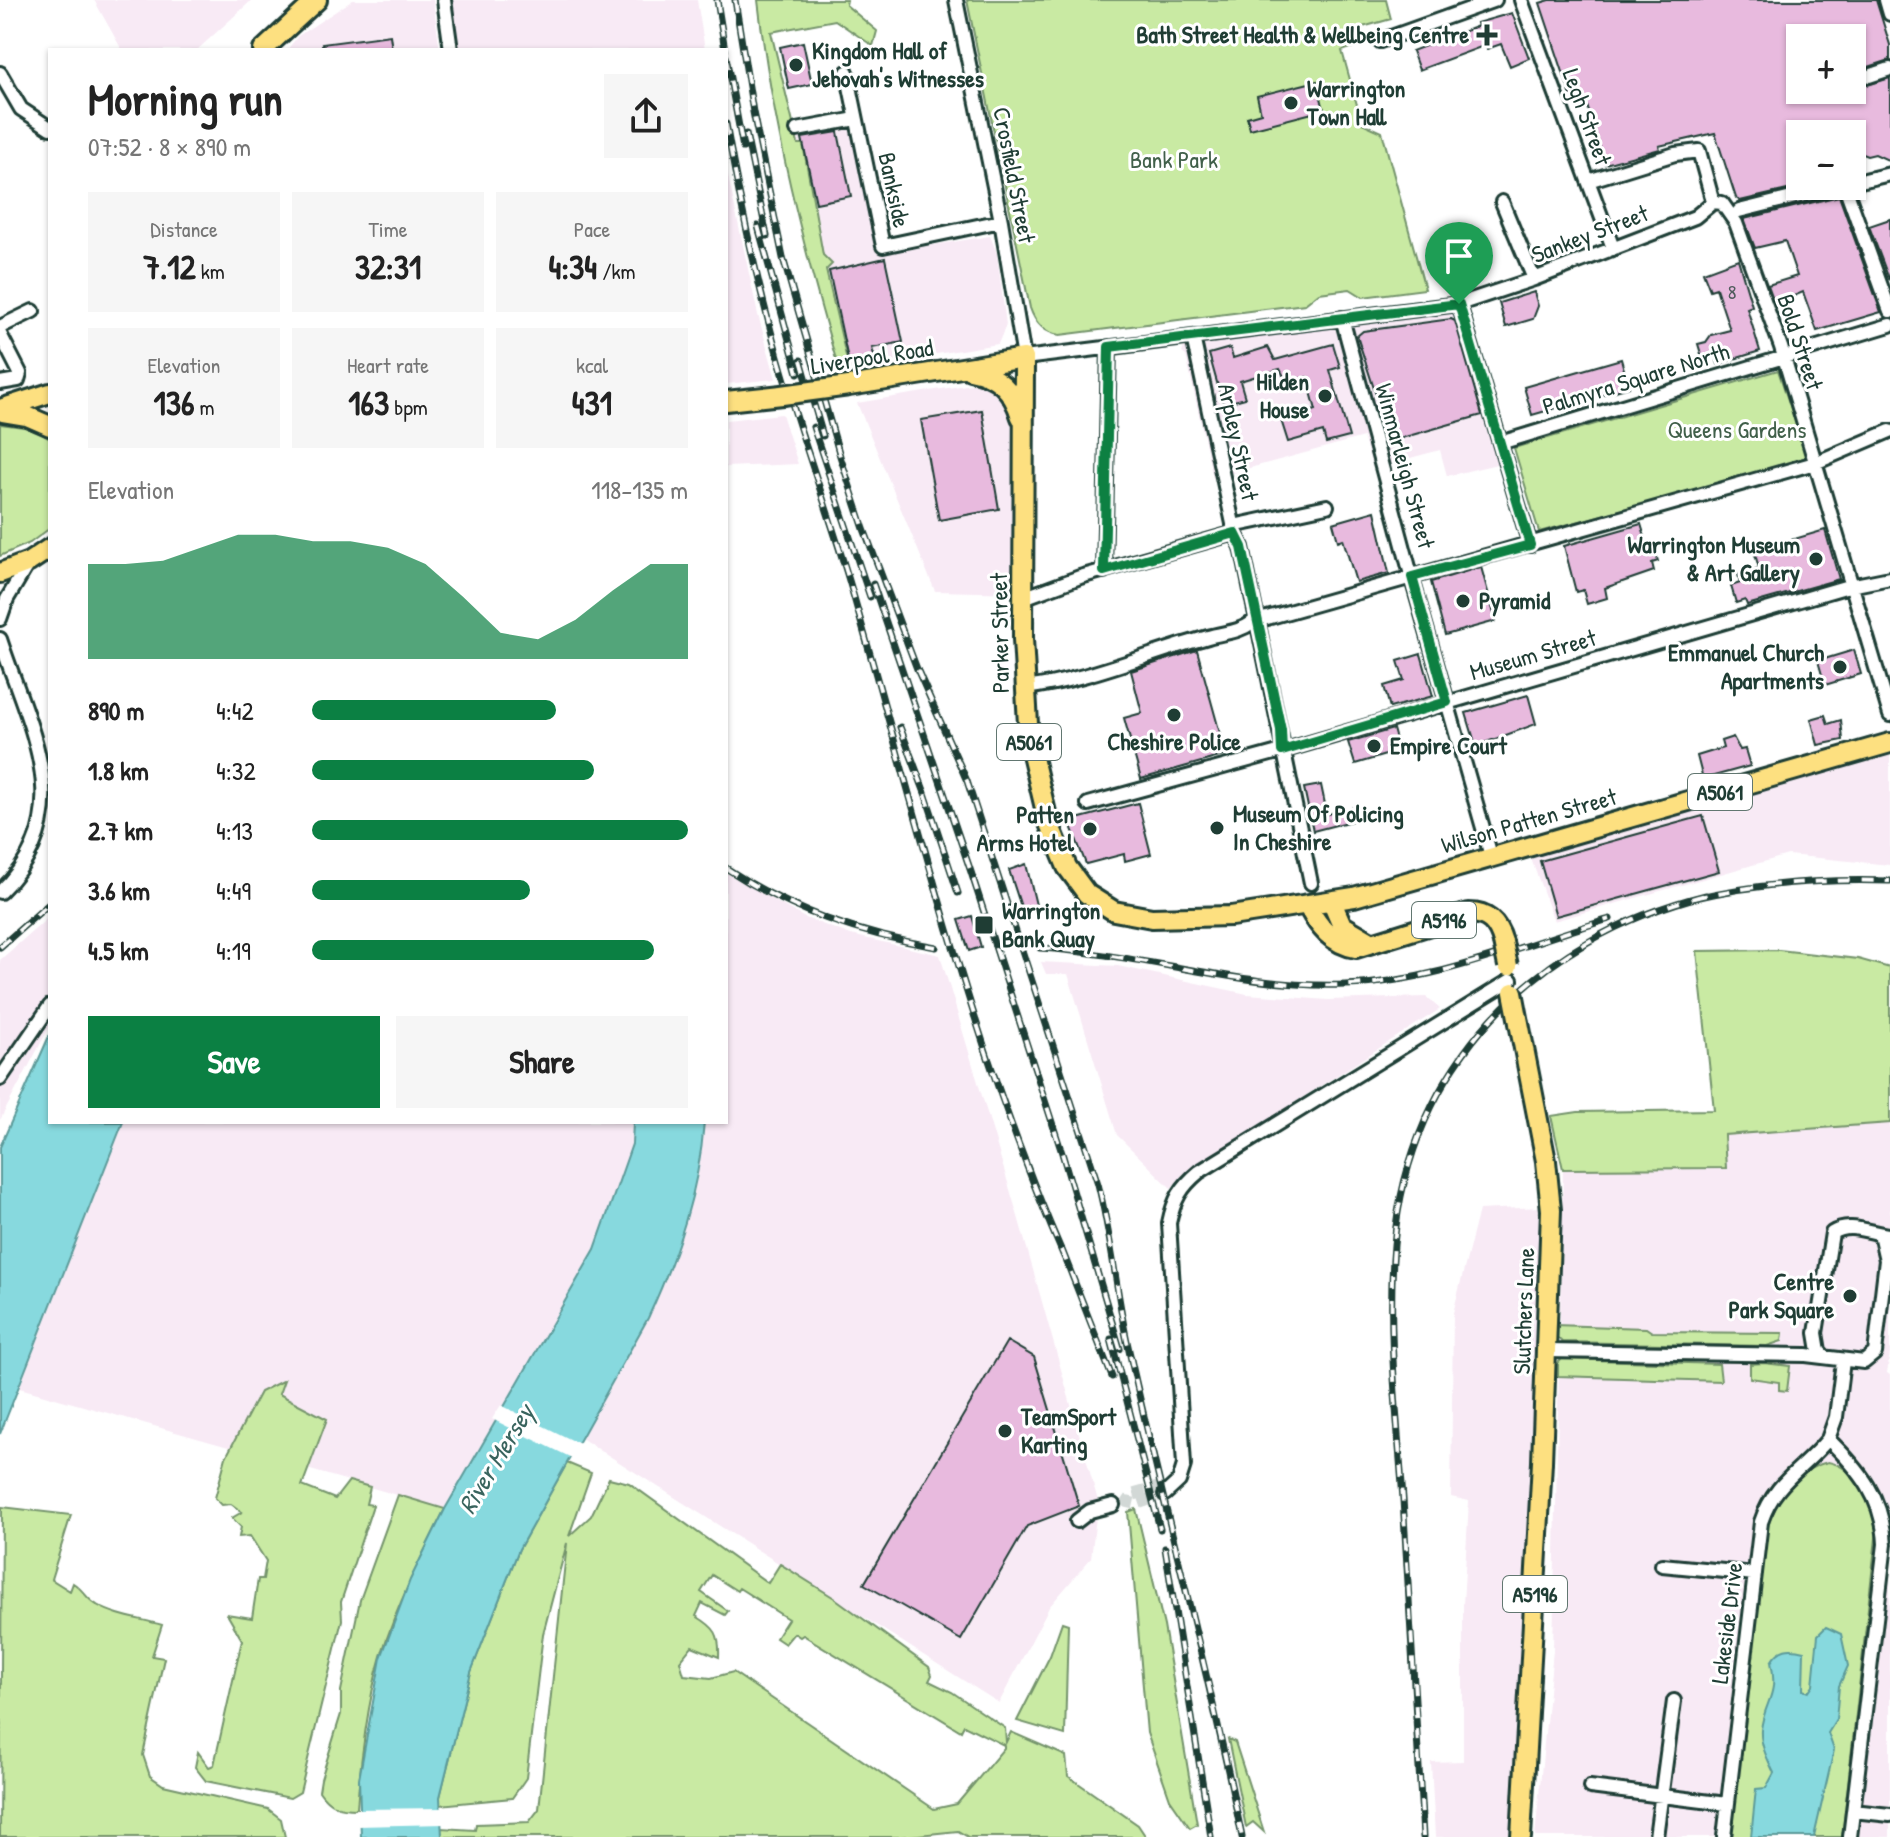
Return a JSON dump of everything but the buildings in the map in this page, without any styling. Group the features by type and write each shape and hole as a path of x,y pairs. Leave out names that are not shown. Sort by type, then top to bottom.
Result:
{"highway":[{"path":"265,48 317,0"},
{"name":"Liverpool Road","path":"728,401 849,386 1024,358"},
{"name":"Parker Street","path":"1024,358 1024,688 1033,764 1060,851 1087,894 1114,911 1129,915"},
{"path":"953,369 994,377 1010,391 1023,423"},
{"path":"0,411 48,394"},
{"path":"0,411 27,416 48,425"},
{"path":"0,573 29,562 48,549"},
{"name":"Wilson Patten Street","path":"1129,915 1152,918 1231,916 1332,902 1890,743"},
{"path":"1332,902 1342,925 1371,942"},
{"name":"Slutchers Lane","path":"1308,907 1328,935 1343,946 1356,948 1469,913 1488,917 1500,932 1503,942 1551,1196 1547,1351 1521,1837"}],"street":[{"path":"444,0 451,48"},
{"name":"Crosfield Street","path":"956,0 1001,221 1024,358"},
{"path":"1387,36 1495,0"},
{"name":"Legh Street","path":"1521,0 1613,248"},
{"path":"1886,0 1890,14"},
{"path":"1869,76 1890,69"},
{"name":"Bankside","path":"847,72 883,246 1001,221"},
{"path":"0,73 21,109 48,127"},
{"path":"797,130 856,119"},
{"path":"1588,181 1675,154 1699,151 1713,202 1722,203 1736,213 1788,200"},
{"path":"1866,180 1890,174"},
{"path":"1849,200 1890,311"},
{"path":"1502,202 1534,279"},
{"name":"Sankey Street","path":"1024,358 1459,304 1534,279 1695,217 1713,202"},
{"name":"Bold Street","path":"1736,213 1783,356 1890,715"},
{"path":"1459,304 1530,545"},
{"path":"0,327 33,311"},
{"name":"Winmarleigh Street","path":"1342,318 1491,856"},
{"name":"Palmyra Square North","path":"1500,443 1890,325"},
{"path":"0,334 20,373 18,380 0,383"},
{"name":"Arpley Street","path":"1193,337 1234,529 1242,547 1258,621 1311,883"},
{"path":"1104,571 1109,347"},
{"path":"1024,688 1058,683 1208,637 1242,630 1258,621 1815,463 1890,431"},
{"path":"1023,598 1234,529 1327,506"},
{"path":"0,619 29,562"},
{"name":"Museum Street","path":"1088,804 1852,586 1890,578"},
{"path":"0,639 6,675 37,748 45,781 47,812 26,862 0,892"},
{"path":"1167,1489 1179,1481 1184,1465 1169,1223 1174,1199 1199,1172 1510,979"},
{"path":"0,1079 48,1009"},
{"path":"1547,1351 1775,1355 1864,1362 1875,1353 1888,1259 1885,1235 1859,1228 1843,1228 1832,1233 1816,1333 1819,1351 1825,1357"},
{"path":"1775,1355 1803,1346 1816,1333"},
{"path":"1843,1361 1836,1417 1828,1439 1864,1476 1876,1496 1885,1544 1884,1600 1850,1837"},
{"name":"Lakeside Drive","path":"1724,1837 1761,1522 1767,1505 1781,1483 1828,1439"},
{"path":"1077,1521 1090,1511 1113,1505"},
{"path":"1662,1565 1755,1574"},
{"path":"1656,1837 1674,1701"},
{"path":"1590,1787 1727,1804"},
{"path":"1853,1811 1890,1815"}],"shaded area":[{"path":"94,0 252,0 199,48 121,48"},
{"path":"353,0 433,0 440,48 289,48 298,36"},
{"path":"451,0 697,0 705,48 458,48"},
{"path":"859,123 883,253 990,236 997,253 1006,325 998,344 844,369 792,136"},
{"path":"728,176 758,315 776,379 728,384"},
{"path":"1456,312 1501,463 1447,476 1440,450 1373,468 1363,437 1213,478 1186,356 1182,353 1184,347"},
{"path":"978,383 992,391 1014,416 1024,441 1021,593 935,591 857,403"},
{"path":"782,414 798,464 728,467 728,420"},
{"path":"1890,755 1890,865 1788,855 1554,921 1530,856"},
{"path":"728,874 803,917 851,935 940,955 1098,1501 1091,1558 1049,1607 999,1703 581,1438 648,1318 666,1278 694,1193 704,1124 728,1124"},
{"path":"48,918 48,1030 0,1120 0,960"},
{"path":"1041,962 1118,966 1247,994 1328,1000 1426,997 1440,1009 1184,1174 1171,1188 1117,1135 1068,974 1046,974"},
{"path":"1890,1123 1890,1353 1887,1373 1890,1375 1890,1837 1535,1837 1553,1650 1563,1169 1725,1168 1723,1135"},
{"path":"122,1124 633,1124 632,1144 595,1249 445,1509 307,1469 327,1419 278,1394 283,1380 259,1392 232,1448 16,1387"},
{"path":"1541,1207 1533,1492 1518,1772 1509,1837 1435,1837 1431,1762 1463,1761 1463,1604 1469,1501 1451,1497 1453,1313 1479,1210"}],"green space":[{"path":"758,0 847,0 846,5 877,31 873,46 835,20 771,32 798,144 803,144 823,255 832,264 826,270 849,369 839,370 802,233 772,94"},
{"name":"Bank Park","path":"967,0 1386,0 1391,19 1352,30 1356,46 1342,51 1362,123 1382,132 1425,289 1363,297 1350,289 1319,293 1305,304 1060,335 1045,330 1037,323 1030,308"},
{"name":"Queens Gardens","path":"1778,370 1808,460 1539,532 1514,448"},
{"path":"0,424 32,428 48,438 48,530 30,543 0,556"},
{"path":"1779,950 1858,959 1890,968 1890,1123 1724,1135 1726,1168 1563,1169 1551,1116 1578,1112 1714,1110 1697,951"},
{"path":"1554,1325 1646,1328 1652,1332 1783,1333 1782,1341 1767,1346 1562,1342 1554,1335"},
{"path":"1562,1359 1719,1364 1721,1381 1558,1376 1558,1363"},
{"path":"1750,1364 1790,1366 1787,1391 1779,1390 1779,1382 1750,1378"},
{"path":"284,1380 279,1394 327,1419 302,1486 335,1499 349,1481 370,1487 366,1504 373,1505 341,1602 342,1620 300,1792 290,1798 206,1781 195,1767 198,1752 209,1767 214,1765 242,1640 227,1614 252,1618 258,1579 263,1579 266,1561 250,1536 239,1537 241,1527 232,1518 242,1512 231,1504 222,1505 215,1498 226,1457 260,1392"},
{"path":"1828,1462 1838,1465 1855,1478 1867,1497 1877,1529 1842,1837 1729,1837 1766,1532 1787,1488 1805,1472"},
{"path":"567,1463 591,1473 569,1536 591,1516 609,1478 629,1483 768,1583 780,1564 836,1599 929,1667 932,1675 929,1681 952,1692 1005,1728 1006,1742 1011,1732 1066,1756 1068,1776 1138,1825 1146,1837 968,1837 958,1831 899,1837 442,1837 441,1828 475,1830 476,1824 529,1822 539,1809 567,1543 543,1634 526,1778 512,1798 440,1805 471,1672 519,1549","holes":["712,1575 737,1591 739,1588 788,1619 776,1638 785,1644 794,1633 800,1637 803,1635 961,1731 964,1725 1004,1745 1004,1748 957,1804 934,1809 733,1672 711,1678 684,1675 680,1661 692,1646 719,1657 715,1632 696,1616 702,1603 725,1615 728,1611 701,1592"]},
{"path":"398,1495 445,1509 387,1637 365,1732 357,1809 345,1808 335,1806 323,1796 319,1791 321,1779 341,1714 341,1691 360,1600"},
{"path":"2,1507 71,1515 51,1579 70,1591 73,1583 93,1603 104,1609 162,1625 152,1656 164,1658 143,1755 150,1776 163,1785 268,1809 281,1819 285,1837 0,1837"},
{"path":"1136,1509 1164,1626 1197,1824 1190,1828 1170,1799 1147,1733 1128,1512"},
{"path":"1062,1622 1068,1624 1065,1735 1017,1721 1050,1656"},
{"path":"1228,1739 1235,1742 1264,1832 1253,1822 1246,1827"}],"water":[{"path":"48,1039 48,1124 122,1124 0,1434 0,1147"},
{"name":"River Mersey","path":"633,1124 704,1124 692,1198 668,1270 648,1318 519,1549 471,1672 440,1797 442,1837 361,1837 359,1779 381,1658 410,1580 445,1509 595,1249 632,1144"},
{"path":"1826,1627 1841,1634 1848,1666 1839,1686 1836,1720 1828,1733 1834,1750 1814,1837 1751,1837 1756,1789 1766,1788 1774,1773 1761,1736 1772,1691 1771,1662 1785,1650 1804,1651 1803,1690 1808,1692 1813,1685 1818,1635"}],"pier":[{"path":"501,1405 582,1445 574,1459 492,1419"},
{"path":"444,1808 445,1824 357,1826 356,1809"}],"tunnel":[{"path":"1163,1486 1132,1495 1127,1502 1136,1504 1165,1494"}],"railway":[{"path":"717,0 725,48"},
{"path":"735,0 753,112 783,258 840,456 917,669 967,781 1098,1184 1128,1346 1242,1837"},
{"path":"728,68 743,148"},
{"path":"746,134 767,236"},
{"path":"728,135 771,331 848,577 950,937 1003,1100 1065,1259"},
{"path":"758,226 798,373"},
{"path":"801,360 823,436"},
{"path":"813,427 870,597"},
{"path":"873,584 1062,1153 1120,1349"},
{"path":"900,727 958,893"},
{"path":"728,869 775,897 826,919 936,947"},
{"path":"1695,898 1792,883 1890,881"},
{"path":"1423,1837 1392,1340 1394,1245 1405,1180 1425,1121 1454,1067 1492,1019 1537,977 1588,942 1644,915 1706,895"},
{"path":"0,947 48,905"},
{"path":"1040,948 1078,951 1269,982 1346,985 1414,977 1447,969 1610,919"},
{"path":"1062,1250 1112,1377"},
{"path":"1111,1339 1160,1529"},
{"path":"1165,1548 1211,1837"}],"place":[{"name":"Bath Street Health & Wellbeing Centre","path":"1487,35"},
{"name":"Kingdom Hall of Jehovah's Witnesses","path":"796,65"},
{"name":"Warrington Town Hall","path":"1291,103"},
{"name":"Hilden House","path":"1325,396"},
{"name":"Warrington Museum & Art Gallery","path":"1816,559"},
{"name":"Pyramid","path":"1463,601"},
{"name":"Emmanuel Church Apartments","path":"1840,667"},
{"name":"Cheshire Police","path":"1174,715"},
{"name":"Empire Court","path":"1374,746"},
{"name":"Museum Of Policing In Cheshire","path":"1217,828"},
{"name":"Patten Arms Hotel","path":"1090,829"},
{"name":"Warrington Bank Quay","path":"984,925"},
{"name":"Centre Park Square","path":"1850,1296"},
{"name":"TeamSport Karting","path":"1005,1431"}],"route":[{"path":"1459,304 1530,545 1412,577 1447,702 1282,751 1281,730 1242,547 1235,533 1104,571 1102,558 1106,535 1108,449 1105,418 1109,411 1109,347 1459,304"}]}
